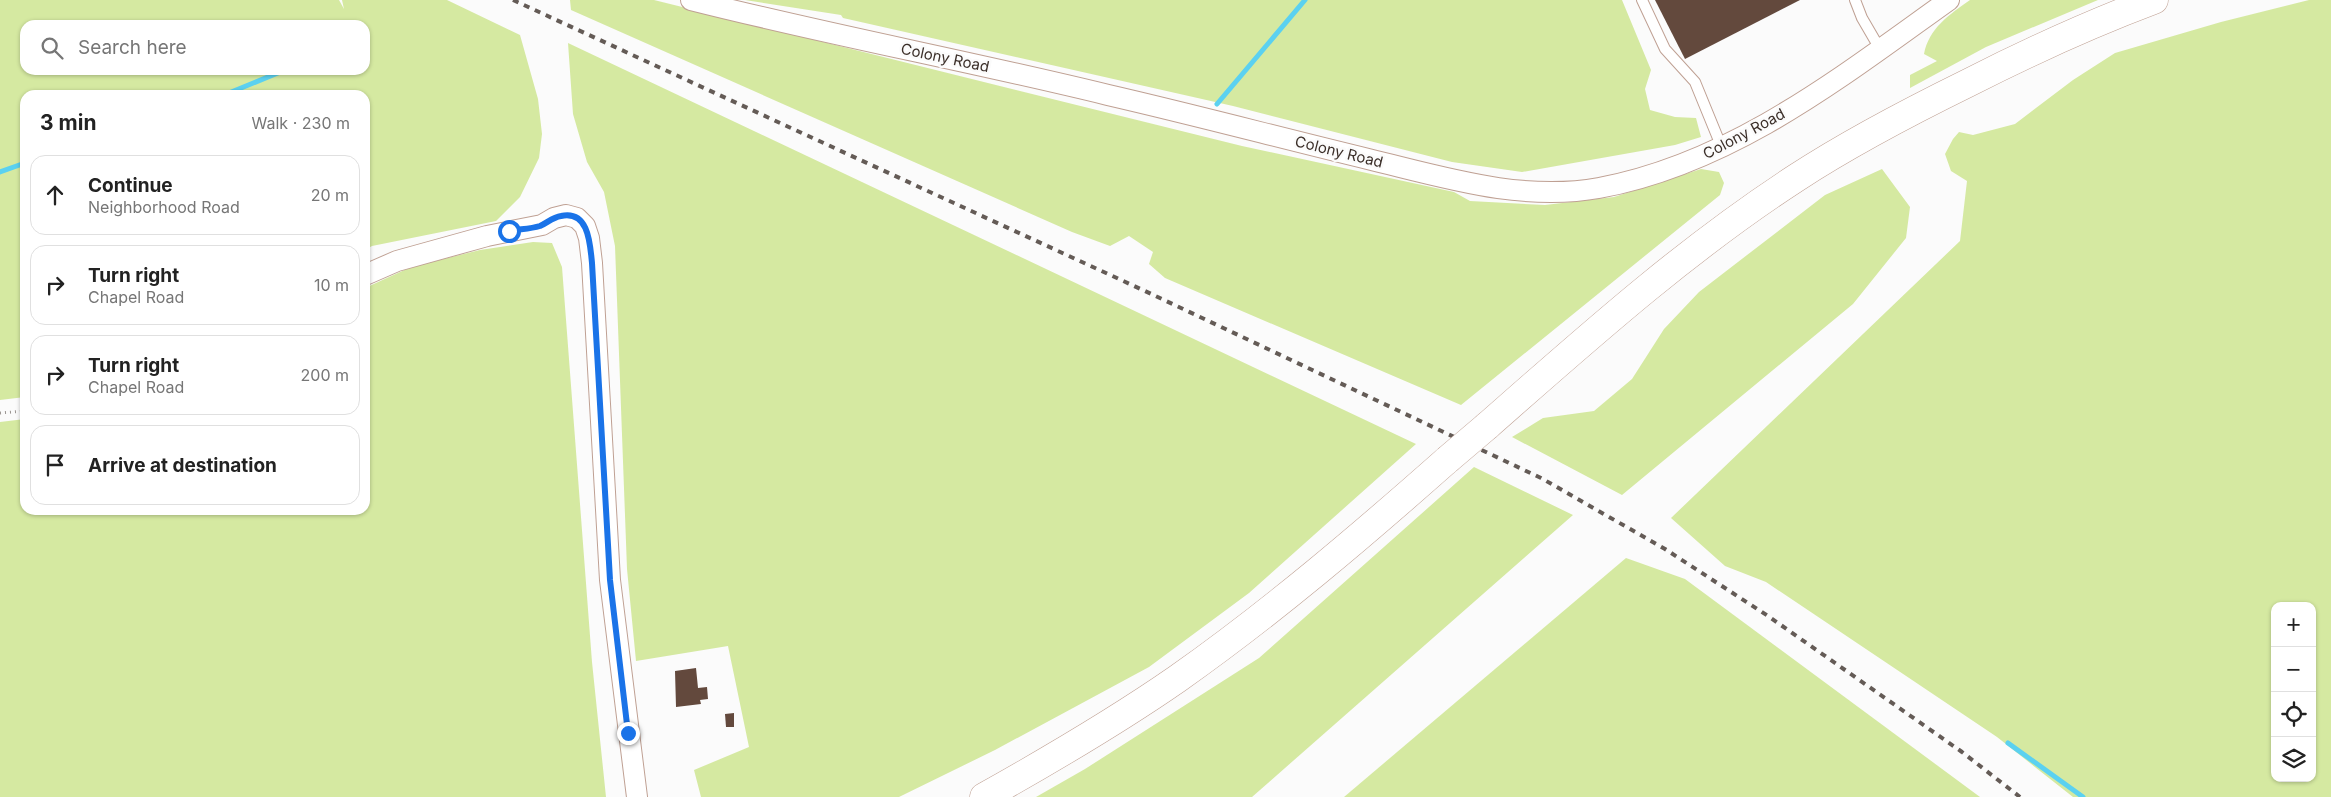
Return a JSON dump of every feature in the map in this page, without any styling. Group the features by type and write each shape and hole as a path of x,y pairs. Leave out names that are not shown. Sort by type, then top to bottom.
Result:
{"highway":[{"path":"984,797 1113,721 1237,635 1349,546 1577,347 1677,265 1739,217 1796,177 1862,137 1930,101 2061,38 2154,0"}],"street":[{"name":"Colony Road","path":"690,0 787,24 1108,94 1422,172 1502,188 1546,192 1596,188 1681,165 1722,148 1765,126 1949,0"},
{"path":"370,273 396,262 466,241 542,225 560,216 575,217 585,226 590,245 610,580 637,797"}],"lane":[{"path":"1642,0 1665,49 1695,82 1722,148"},
{"path":"1855,0 1862,18 1880,49"}],"path":[{"path":"0,413 20,411"}],"green space":[{"path":"0,0 339,0 344,9 342,0 447,0 520,35 538,99 542,134 539,158 520,197 496,221 370,247 370,90 20,90 20,398 0,400"},
{"path":"570,0 654,0 1242,146 1454,192 1470,201 1545,205 1614,197 1701,169 1719,172 1724,183 1720,195 1461,405 1165,278 1149,264 1153,252 1129,236 1110,246 1072,232 571,10"},
{"path":"745,0 1622,0 1651,70 1645,89 1650,110 1675,117 1696,118 1701,137 1675,145 1522,172 1452,162 1233,106 843,18 841,15"},
{"path":"1970,0 2098,0 1986,47 1910,88 1910,75 1937,61 1924,54 1935,29"},
{"path":"2309,0 2331,0 2331,797 2073,797 1997,737 1766,582 1725,566 1671,518 1960,241 1967,181 1951,171 1945,154 1959,132 1973,135 2015,124 2073,80 2115,53 2221,22"},
{"path":"568,43 1416,444 1249,593 1149,667 995,750 899,797 701,797 694,770 749,747 728,646 636,661 627,569 615,246 604,192 587,162 573,114"},
{"path":"1882,169 1910,207 1906,238 1853,304 1622,495 1512,437 1543,418 1594,411 1632,379 1664,329 1699,292 1825,195"},
{"path":"533,242 552,243 562,267 592,662 606,797 0,797 0,422 20,420 20,515 370,515 370,286 411,267 480,250"},
{"path":"1474,467 1573,515 1252,797 1036,797 1085,769 1259,658"},
{"path":"1626,558 1685,579 1980,797 1344,797"}],"building":[{"path":"1655,0 1800,0 1685,59"},
{"path":"696,668 698,688 707,687 708,699 700,700 701,704 676,707 675,671"},
{"path":"734,713 734,727 726,727 725,714"}],"waterway":[{"path":"1217,104 1305,0"},
{"path":"236,90 273,75"},
{"path":"0,172 20,165"},
{"path":"2008,743 2083,797"}],"railway":[{"path":"513,0 1145,291 1541,478 1665,549 1768,616 1962,752 2020,797"}],"route":[{"path":"509,231 532,228 566,215 580,220 588,232 592,263 592,298 606,534 615,631 628,733"}]}
